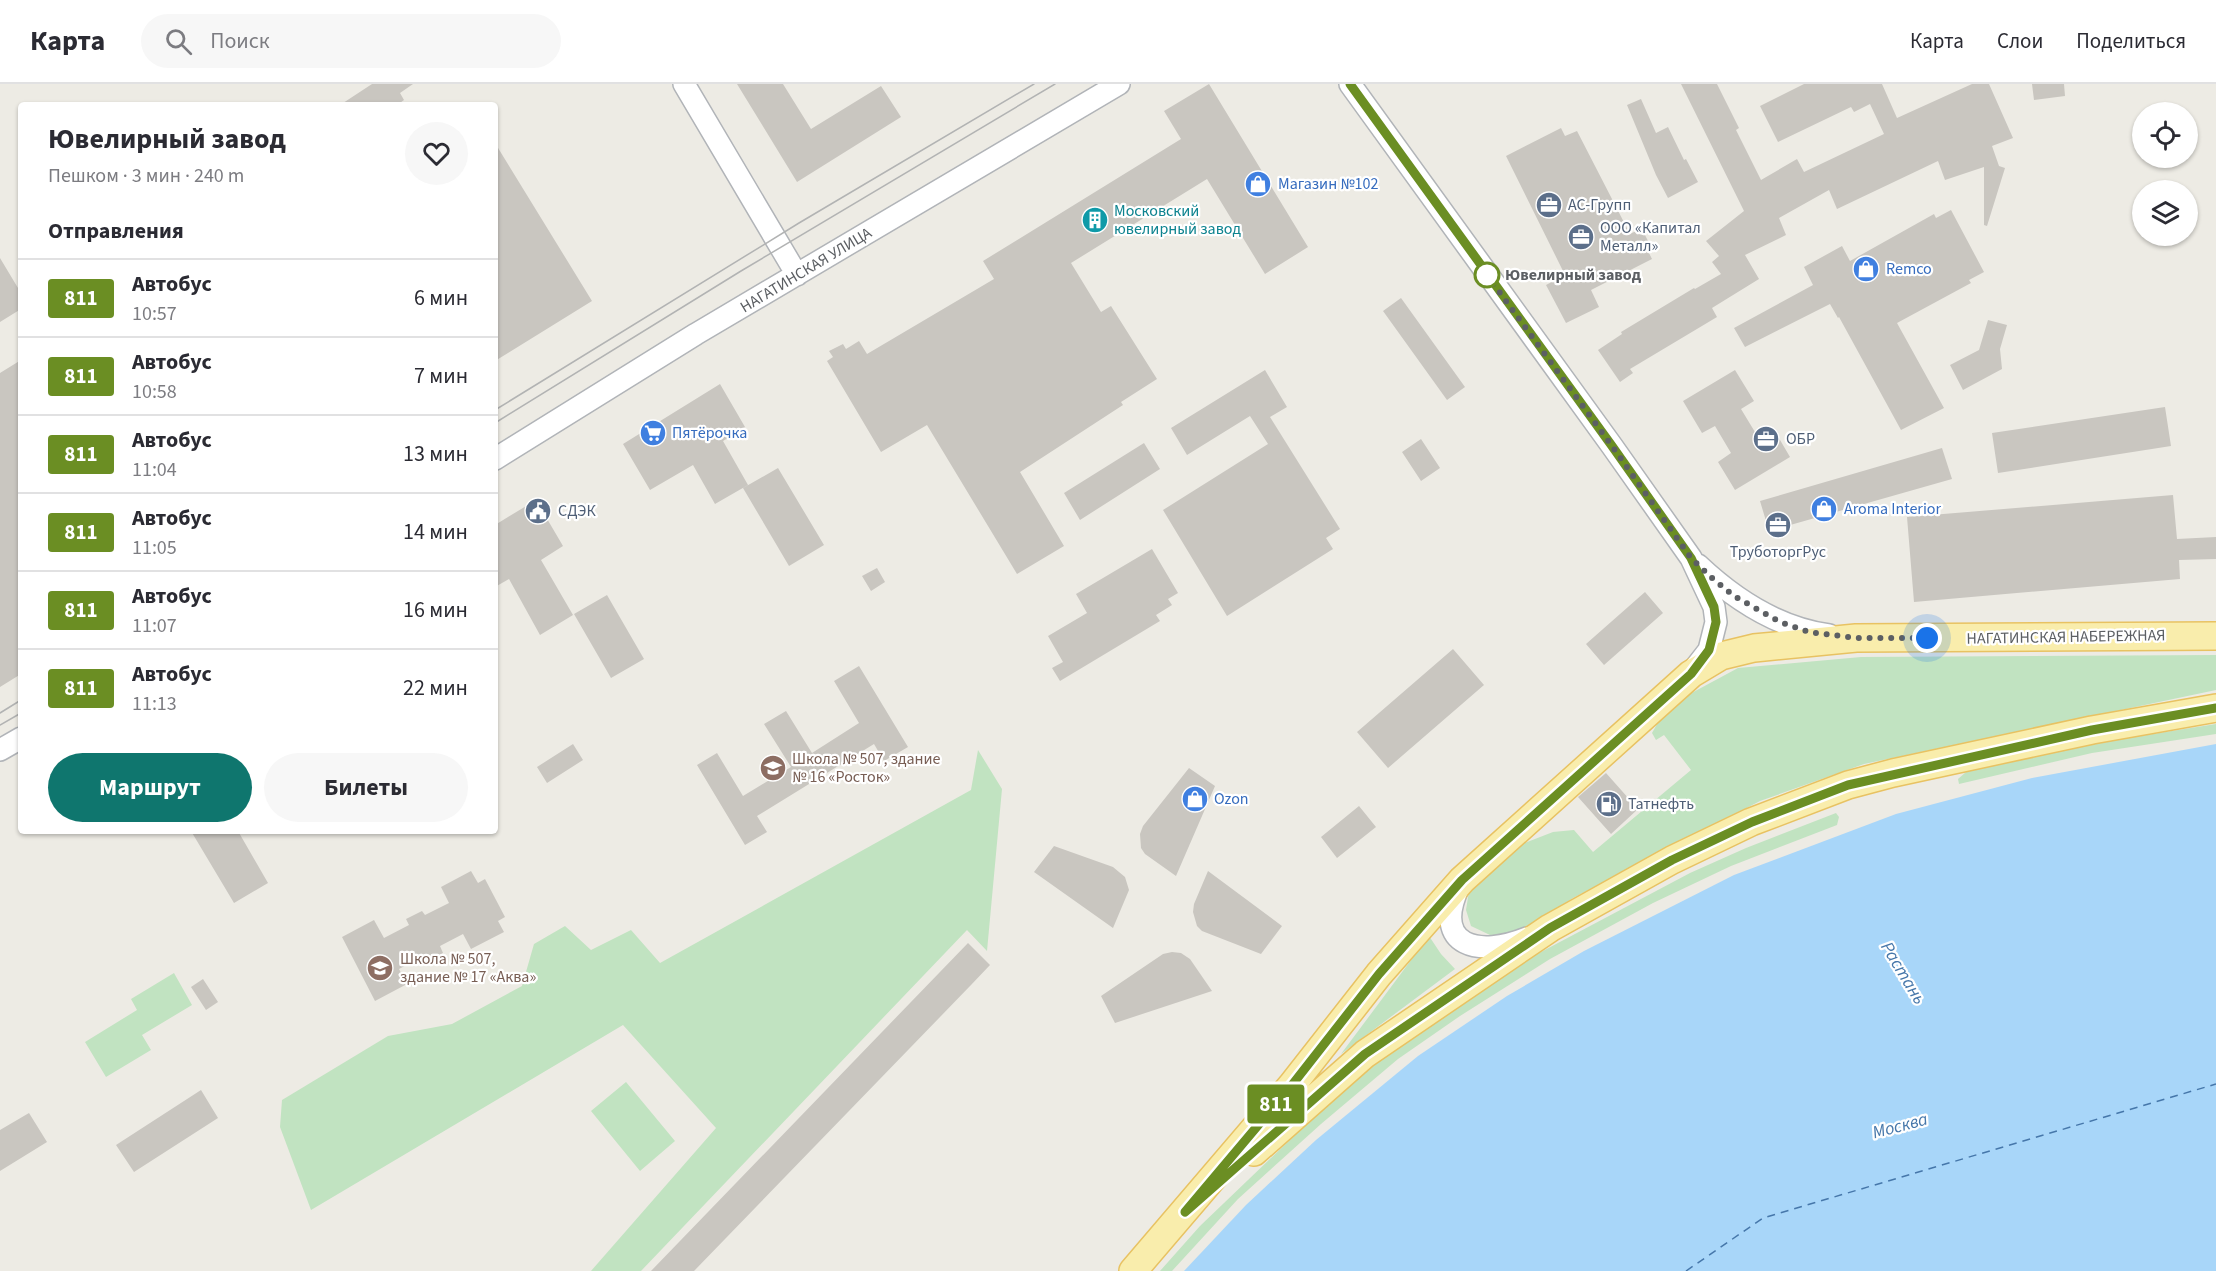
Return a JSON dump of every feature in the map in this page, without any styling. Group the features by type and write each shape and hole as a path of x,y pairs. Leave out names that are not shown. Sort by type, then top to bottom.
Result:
{"main road":[{"name":"НАГАТИНСКАЯ НАБЕРЕЖНАЯ","path":"1133,1271 1292,1085 1379,974 1462,880 1691,674 1721,656 1754,648 1856,638 2216,636"},
{"name":"НАГАТИНСКАЯ НАБЕРЕЖНАЯ","path":"1185,1212 1365,1054 1550,928 1682,855 1752,822 1848,785 2092,730 2216,708"}],"street":[{"path":"684,84 797,275"},
{"name":"НАГАТИНСКАЯ УЛИЦА","path":"498,457 797,275 1119,84"},
{"path":"1350,84 1691,558 1714,607 1716,622 1709,650 1691,674"},
{"path":"1691,558 1734,596 1780,622 1809,632 1856,638"},
{"path":"0,750 18,740"},
{"path":"1462,880 1450,913 1451,925 1456,935 1465,943 1476,948 1490,948 1518,941 1550,928"}],"green space":[{"path":"2216,655 2216,690 1864,764 1760,801 1573,898 1543,918 1510,935 1490,935 1471,926 1466,910 1469,891 1517,846 1553,832 1574,830 1593,852 1691,770 1664,735 1656,740 1652,733 1660,719 1686,696 1738,668 1861,657"},
{"path":"2216,724 2216,734 2092,753 1959,784 1958,779 1966,772 2083,745"},
{"path":"978,750 1002,789 987,951 967,930 641,1271 591,1271 716,1128 623,1025 311,1210 280,1127 282,1100 388,1036 452,1024 522,986 534,944 565,926 591,950 631,930 660,963 971,790"},
{"path":"1836,813 1839,817 1837,825 1731,866 1653,903 1550,959 1460,1016 1398,1059 1321,1124 1238,1199 1172,1271 1160,1271 1200,1226 1320,1111 1377,1062 1511,968 1690,873 1746,848"},
{"path":"1429,936 1455,969 1341,1054"},
{"path":"174,973 192,1005 142,1035 151,1050 106,1077 85,1042 137,1010 131,999"},
{"path":"626,1082 675,1141 640,1171 591,1111"}],"water":[{"path":"2216,744 2216,1271 1184,1271 1246,1205 1316,1140 1418,1056 1507,996 1584,951 1734,875 1896,814 2032,778"}],"building":[{"path":"372,84 413,84 400,93 404,100 401,102 345,102"},
{"path":"737,84 783,84 811,129 881,86 901,117 797,182"},
{"path":"1209,84 1308,247 1265,274 1207,179 1071,263 1101,312 1111,306 1157,379 1121,402 1123,405 1020,472 1064,546 1017,574 927,425 881,452 827,361 833,357 829,351 843,344 846,349 859,341 867,354 994,279 983,261 1181,139 1164,111"},
{"path":"1681,84 1717,84 1739,128 1736,130 1761,180 1797,159 1804,172 1884,134 1870,104 1854,112 1851,107 1778,142 1760,106 1804,84 1882,84 1897,118 1972,84 1989,84 2013,138 1992,146 1999,166 2005,168 1987,226 1984,225 1984,167 1945,180 1938,161 1837,209 1829,190 1779,218 1786,235 1745,255 1759,279 1712,308 1717,317 1630,369 1633,373 1620,382 1598,350 1622,334 1621,332 1721,274 1712,262 1719,256 1706,241 1744,211"},
{"path":"2032,84 2064,84 2065,96 2034,100"},
{"path":"1641,99 1656,133 1668,127 1698,182 1668,198 1627,105"},
{"path":"1561,128 1565,136 1577,131 1630,234 1638,230 1641,235 1644,233 1652,249 1648,251 1652,259 1591,290 1599,307 1566,323 1546,285 1565,275 1506,156"},
{"path":"498,148 592,301 498,359"},
{"path":"1951,210 1984,272 1969,280 1971,283 1897,323 1944,408 1901,430 1830,304 1745,347 1734,328 1813,285 1804,267 1842,246 1850,261 1934,214 1936,218"},
{"path":"0,258 18,288 18,311 0,322"},
{"path":"1401,298 1465,387 1447,400 1383,311"},
{"path":"1988,320 2007,325 2000,349 2002,369 1963,390 1950,365 1979,350"},
{"path":"18,362 18,676 0,687 0,373"},
{"path":"1265,370 1287,407 1270,417 1340,529 1326,538 1333,549 1227,616 1163,510 1268,444 1250,416 1187,455 1171,428"},
{"path":"1735,370 1754,401 1741,409 1758,437 1773,428 1790,457 1735,490 1718,462 1731,453 1715,426 1702,433 1683,401"},
{"path":"720,384 745,427 723,441 748,485 715,504 693,465 650,490 623,444"},
{"path":"2165,407 2171,446 1998,473 1992,433"},
{"path":"1421,439 1440,468 1421,481 1402,452"},
{"path":"1144,443 1160,469 1080,520 1064,493"},
{"path":"1942,448 1952,479 1769,531 1760,501"},
{"path":"778,468 824,545 789,566 743,488"},
{"path":"2173,495 2177,539 2216,537 2216,559 2179,560 2180,579 1914,602 1907,517"},
{"path":"536,500 563,546 541,560 573,615 540,635 509,579 498,585 498,523"},
{"path":"1152,549 1178,593 1168,599 1172,605 1156,615 1160,621 1060,681 1052,668 1063,662 1048,636 1087,613 1076,594"},
{"path":"877,568 885,582 871,591 862,576"},
{"path":"1645,592 1663,613 1604,665 1586,644"},
{"path":"607,595 644,659 611,678 574,614"},
{"path":"1453,649 1484,685 1388,768 1357,732"},
{"path":"859,666 908,747 884,761 874,744 757,816 767,832 745,845 697,765 717,753 743,796 791,767 764,724 786,711 812,753 859,723 834,681"},
{"path":"573,744 583,760 547,783 537,767"},
{"path":"1189,768 1215,786 1176,876 1145,854 1141,848 1140,834 1143,826"},
{"path":"1606,773 1638,809 1611,834 1578,797"},
{"path":"1359,806 1376,827 1337,858 1321,837"},
{"path":"193,834 240,834 268,883 234,903"},
{"path":"1054,846 1113,867 1125,877 1129,890 1113,928 1034,872"},
{"path":"471,871 478,883 485,879 505,917 498,921 504,932 471,949 463,934 440,946 443,953 428,961 425,955 399,969 407,984 375,1001 342,937 374,920 384,938 409,925 406,919 422,911 425,915 449,903 441,887"},
{"path":"1208,871 1282,926 1261,954 1202,931 1197,926 1193,912 1194,904"},
{"path":"968,943 990,965 971,985 694,1271 651,1271"},
{"path":"1181,953 1190,959 1212,991 1115,1023 1101,996 1163,954"},
{"path":"203,979 218,1002 206,1010 191,987"},
{"path":"201,1090 218,1118 134,1172 116,1145"},
{"path":"29,1113 47,1142 0,1171 0,1130"}],"ferry route":[{"path":"1686,1271 1763,1218 2216,1084"}],"tram line":[{"path":"498,408 799,223 1034,84"},
{"path":"498,421 741,271 1055,84"},
{"path":"0,713 18,702"},
{"path":"0,725 18,715"}],"bus line":[{"name":"811","path":"1350,84 1691,558 1714,607 1716,622 1709,650 1691,674 1462,880 1379,974 1292,1085 1185,1212 1365,1054 1550,928 1672,860 1752,822 1848,785 2092,730 2216,708"}],"place":[{"name":"Магазин №102","path":"1258,184"},
{"name":"АС-Групп","path":"1549,205"},
{"name":"Московский ювелирный завод","path":"1095,220"},
{"name":"ООО «Капитал Металл»","path":"1581,237"},
{"name":"Remco","path":"1866,269"},
{"name":"Ювелирный завод","path":"1487,275"},
{"name":"Пятёрочка","path":"653,433"},
{"name":"ОБР","path":"1766,439"},
{"name":"Aroma Interior","path":"1824,509"},
{"name":"СДЭК","path":"538,511"},
{"name":"ТруботоргРус","path":"1778,525"},
{"name":"Школа № 507, здание № 16 «Росток»","path":"773,768"},
{"name":"Ozon","path":"1195,799"},
{"name":"Татнефть","path":"1609,804"},
{"name":"Школа № 507, здание № 17 «Аква»","path":"380,968"}],"route":[{"path":"1487,275 1691,558 1712,578 1734,596 1780,622 1809,632 1856,638 1927,638"}],"water label":[{"name":"Растань","path":"1903,973"},
{"name":"Москва","path":"1900,1126"}]}
